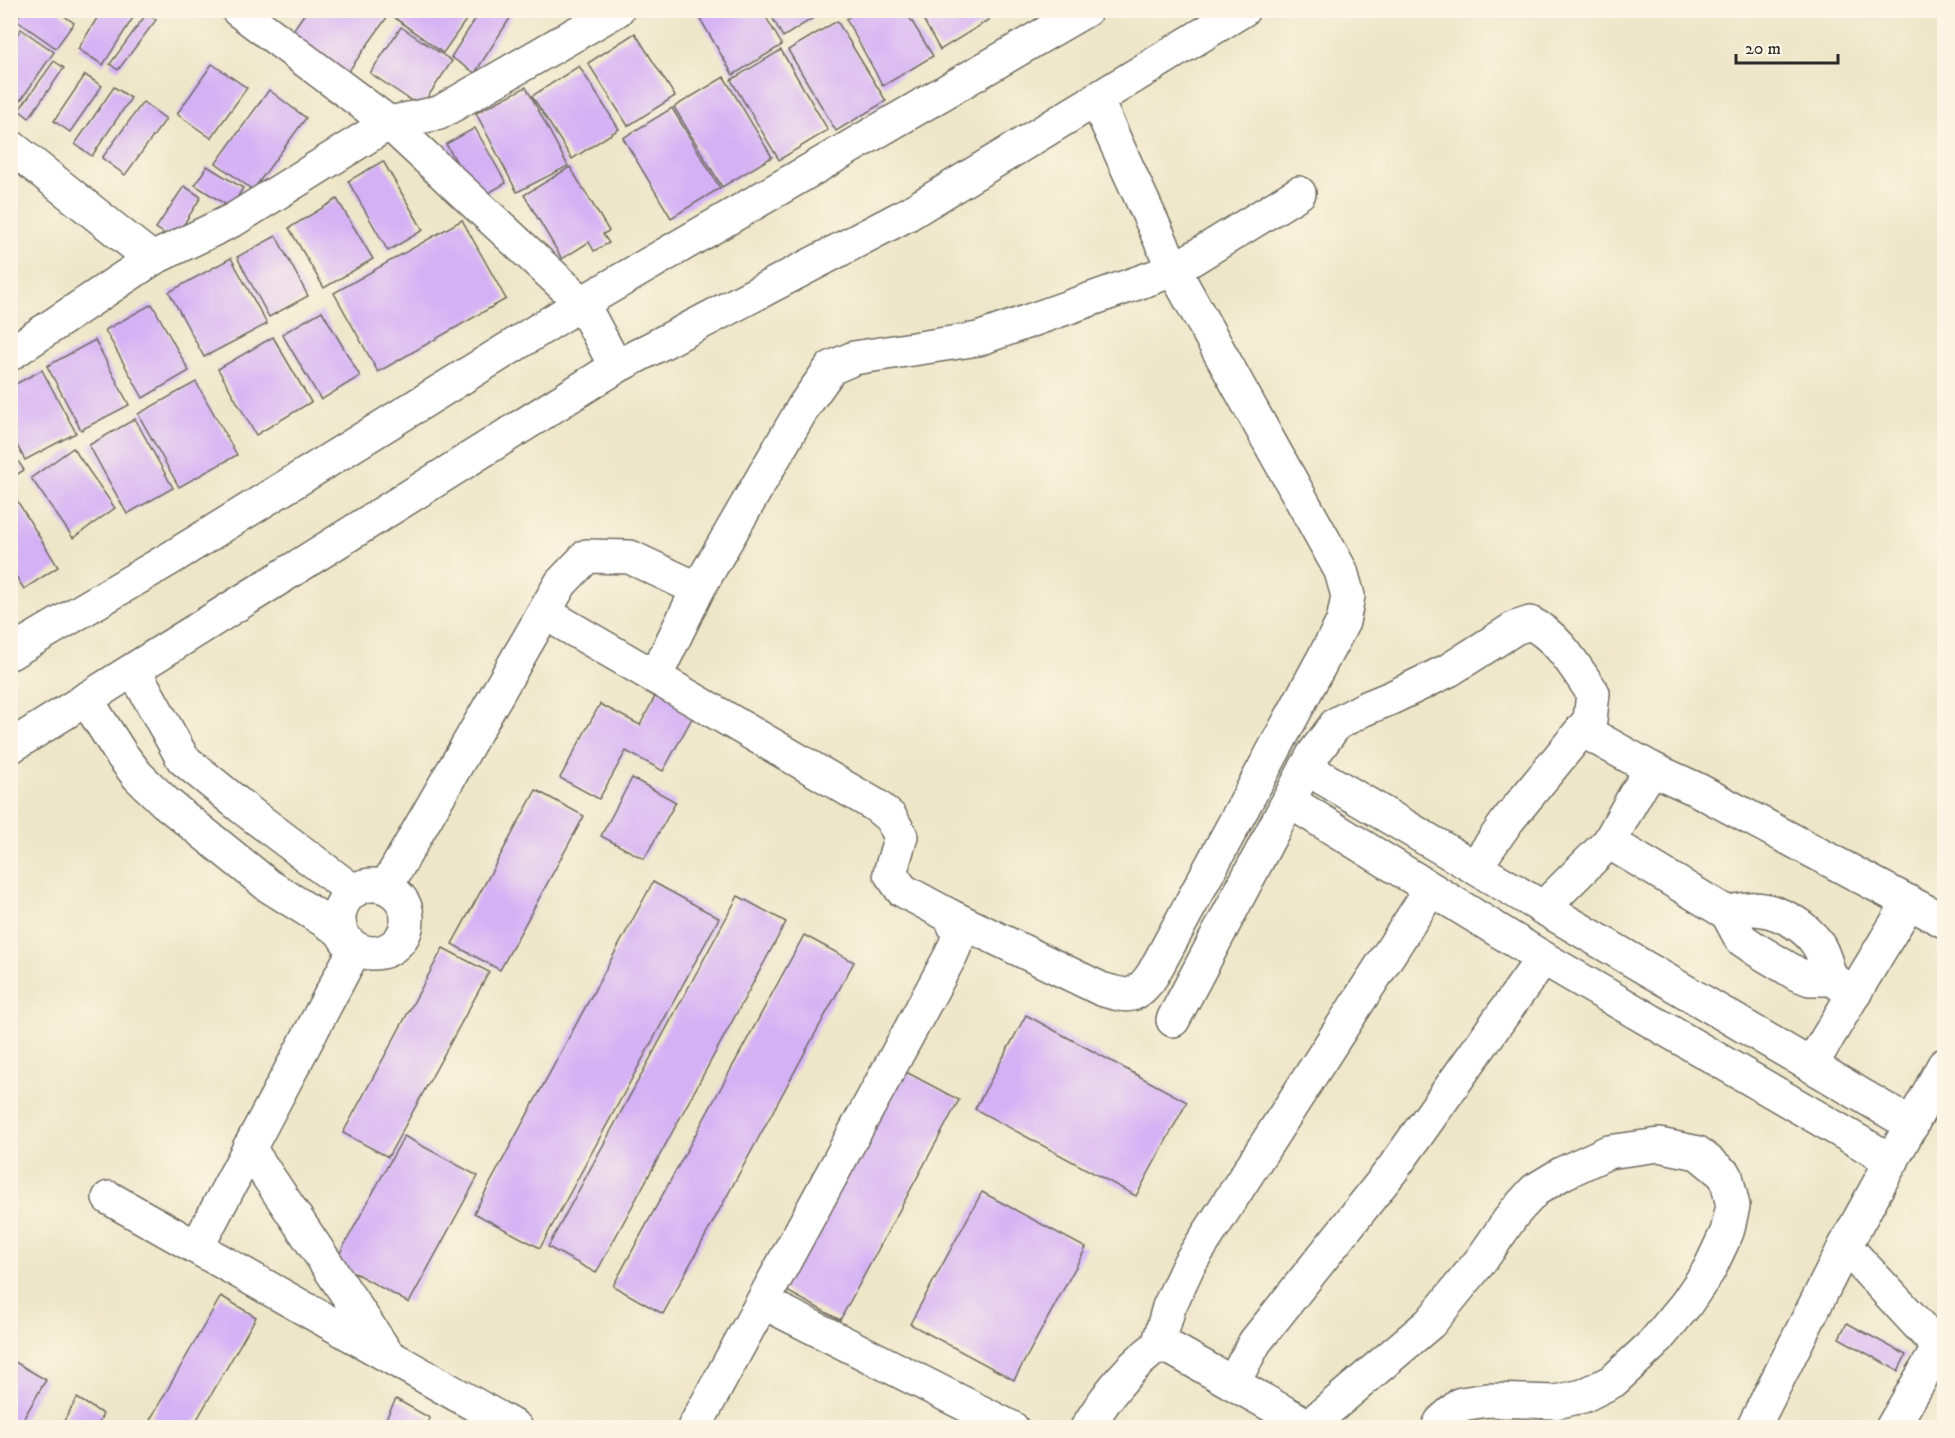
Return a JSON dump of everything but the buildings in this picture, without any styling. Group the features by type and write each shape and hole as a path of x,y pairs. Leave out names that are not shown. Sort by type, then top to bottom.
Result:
{"street":[{"path":"238,10 389,123 582,303 616,367"},
{"path":"10,653 171,558 582,303 1086,10"},
{"path":"10,747 616,367 908,214 1243,10"},
{"path":"13,349 152,259 236,219 389,123 439,113 600,14"},
{"path":"545,613 874,805 890,817 901,836 890,873 902,890 950,916 1101,989 1125,996 1142,989 1153,974 1343,622 1348,596 1341,571 1174,270 1096,99"},
{"path":"10,146 152,259"},
{"path":"655,677 698,589 804,406 831,368 854,358 978,339 1174,270 1299,193"},
{"path":"386,886 561,583 587,556 630,557 698,589"},
{"path":"1173,1020 1313,755 1336,724 1449,670 1515,628 1530,623 1539,627 1556,641 1593,693 1590,720 1508,820 1475,867"},
{"path":"134,670 183,759 243,808 353,891"},
{"path":"86,699 121,754 138,776 165,802 249,871 269,886 348,940 366,953 389,950 398,942 405,933 408,922 407,911 403,901 386,886 364,886 353,891 346,898 340,908 339,919 348,940 249,1148 197,1247"},
{"path":"1582,730 1652,769 1696,789 1944,921"},
{"path":"1306,768 1912,1125"},
{"path":"1543,908 1609,842 1652,769"},
{"path":"1289,801 1543,958 1892,1161"},
{"path":"1609,842 1727,912 1741,939 1765,955 1810,979 1843,986"},
{"path":"1087,1428 1103,1401 1139,1359 1158,1346 1169,1307 1189,1264 1431,889"},
{"path":"1811,1065 1843,986 1909,902"},
{"path":"1727,912 1752,908 1770,911 1787,918 1812,937 1843,986"},
{"path":"694,1428 951,955 959,936 950,916"},
{"path":"1233,1383 1254,1342 1392,1170 1543,958"},
{"path":"1754,1428 1845,1246 1944,1065"},
{"path":"1158,1346 1174,1350 1311,1427 1430,1323 1482,1260 1514,1213 1535,1190 1563,1173 1608,1152 1659,1145 1698,1153 1726,1176 1734,1206 1727,1233 1709,1270 1686,1304 1653,1344 1613,1381 1583,1396 1555,1401 1488,1400 1461,1404 1441,1422 1438,1428"},
{"path":"249,1148 390,1357"},
{"path":"109,1198 516,1428"},
{"path":"1845,1246 1939,1347 1892,1428"},
{"path":"763,1302 1011,1428"}]}
